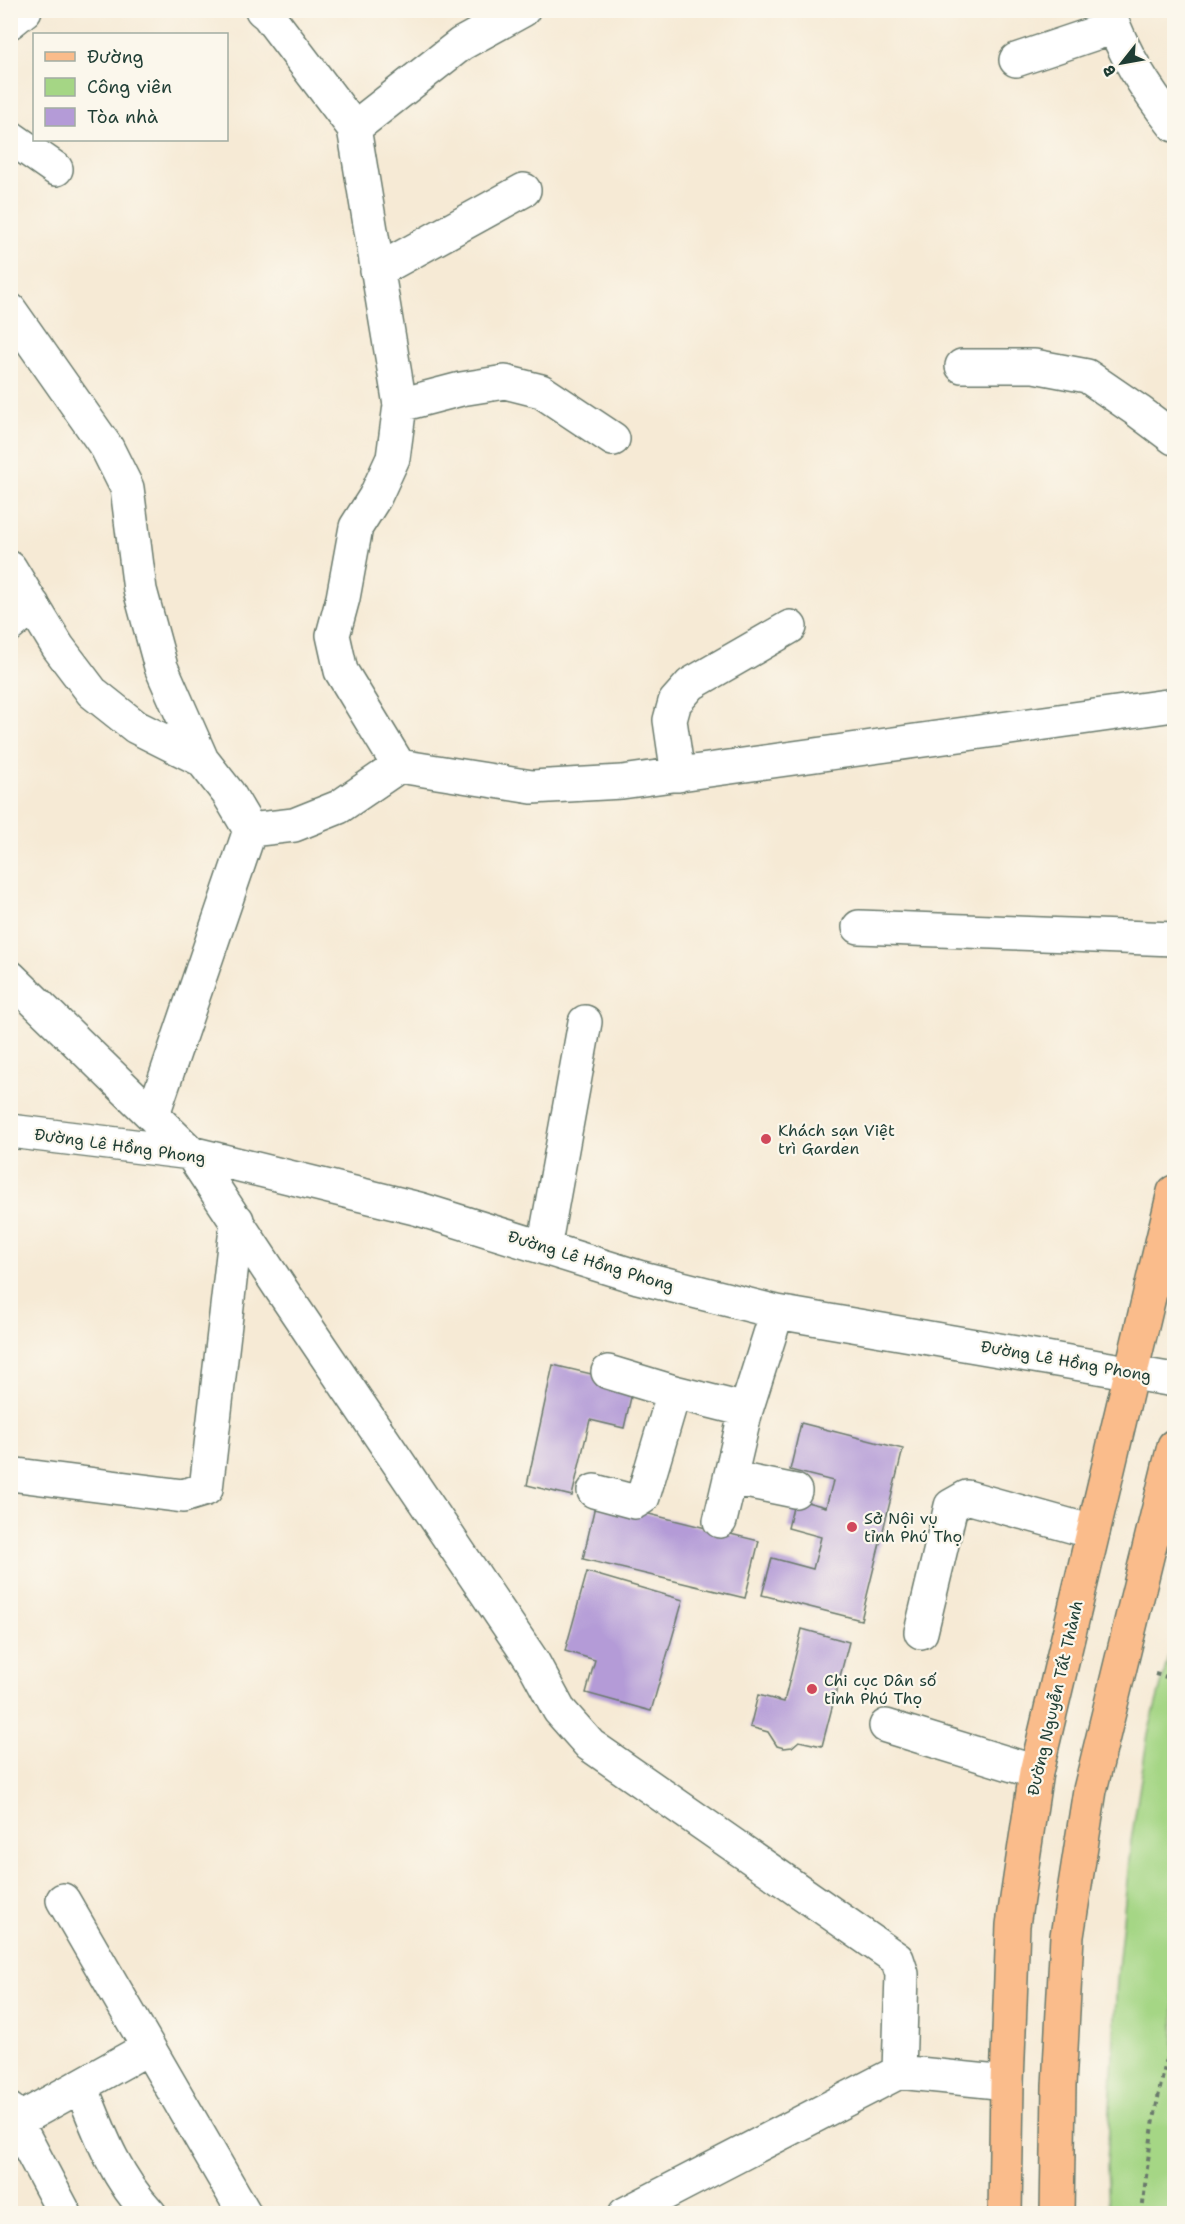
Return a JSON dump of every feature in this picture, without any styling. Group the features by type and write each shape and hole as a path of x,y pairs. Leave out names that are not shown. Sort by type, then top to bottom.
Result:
{"main road":[{"name":"Đường Nguyễn Tất Thành","path":"1005,2214 1013,1925 1036,1772 1174,1192"},
{"path":"1057,2214 1059,2086 1067,1936 1090,1790 1174,1446"}],"street":[{"path":"10,22 25,10"},
{"path":"262,10 354,128 400,405 393,458 375,497 356,527 343,598 333,634 341,670 399,766"},
{"path":"354,128 461,44 523,10"},
{"path":"1016,60 1111,19 1144,86 1174,125"},
{"path":"10,137 56,169"},
{"path":"378,271 524,190"},
{"path":"10,310 106,448 127,488 140,590 161,667 202,760 228,793 250,830 153,1114"},
{"path":"962,366 1034,366 1087,376 1174,438"},
{"path":"400,405 461,389 505,382 541,391 613,439"},
{"path":"10,568 22,615 58,647 92,692 136,727 202,760"},
{"path":"678,774 670,720 675,702 691,684 790,627"},
{"path":"250,830 294,825 339,807 399,766 532,787 622,782 1174,705"},
{"path":"859,927 1174,939"},
{"path":"10,977 191,1153 534,1662 559,1710 590,1745 897,1959 902,1974 899,2072"},
{"path":"544,1248 585,1022"},
{"name":"Đường Lê Hồng Phong","path":"10,1131 191,1153 419,1209 638,1277 777,1312 1174,1380"},
{"path":"10,1474 183,1496 206,1489 237,1220"},
{"path":"720,1521 746,1410 777,1312"},
{"path":"609,1372 674,1392 746,1410"},
{"path":"594,1491 635,1502 643,1497 674,1392"},
{"path":"731,1478 795,1491"},
{"path":"921,1632 951,1506 967,1497 1093,1532"},
{"path":"886,1726 1036,1772"},
{"path":"63,1900 245,2214"},
{"path":"65,2214 14,2115 81,2086 148,2048"},
{"path":"625,2214 899,2072 1007,2083"},
{"path":"81,2086 111,2160 150,2214"}],"path":[{"path":"1142,2214 1155,2113 1174,2034"}],"green space":[{"path":"1174,1635 1174,2213 1109,2213 1107,2164 1117,1979 1131,1841 1148,1734"}],"building":[{"path":"553,1365 634,1384 624,1428 590,1420 572,1496 527,1485"},
{"path":"801,1423 903,1449 861,1620 762,1595 772,1558 813,1569 821,1537 788,1528 795,1499 826,1507 833,1481 790,1470"},
{"path":"596,1501 759,1541 745,1598 583,1559"},
{"path":"587,1572 683,1600 651,1711 586,1693 595,1660 565,1651"},
{"path":"802,1629 849,1642 822,1746 799,1741 792,1747 784,1748 777,1746 768,1732 750,1727 758,1695 784,1702"}],"place":[{"name":"Khách sạn Việt trì Garden","path":"766,1139"},
{"name":"Sở Nội vụ tỉnh Phú Thọ","path":"852,1527"},
{"name":"Chi cục Dân số tỉnh Phú Thọ","path":"812,1689"}]}
